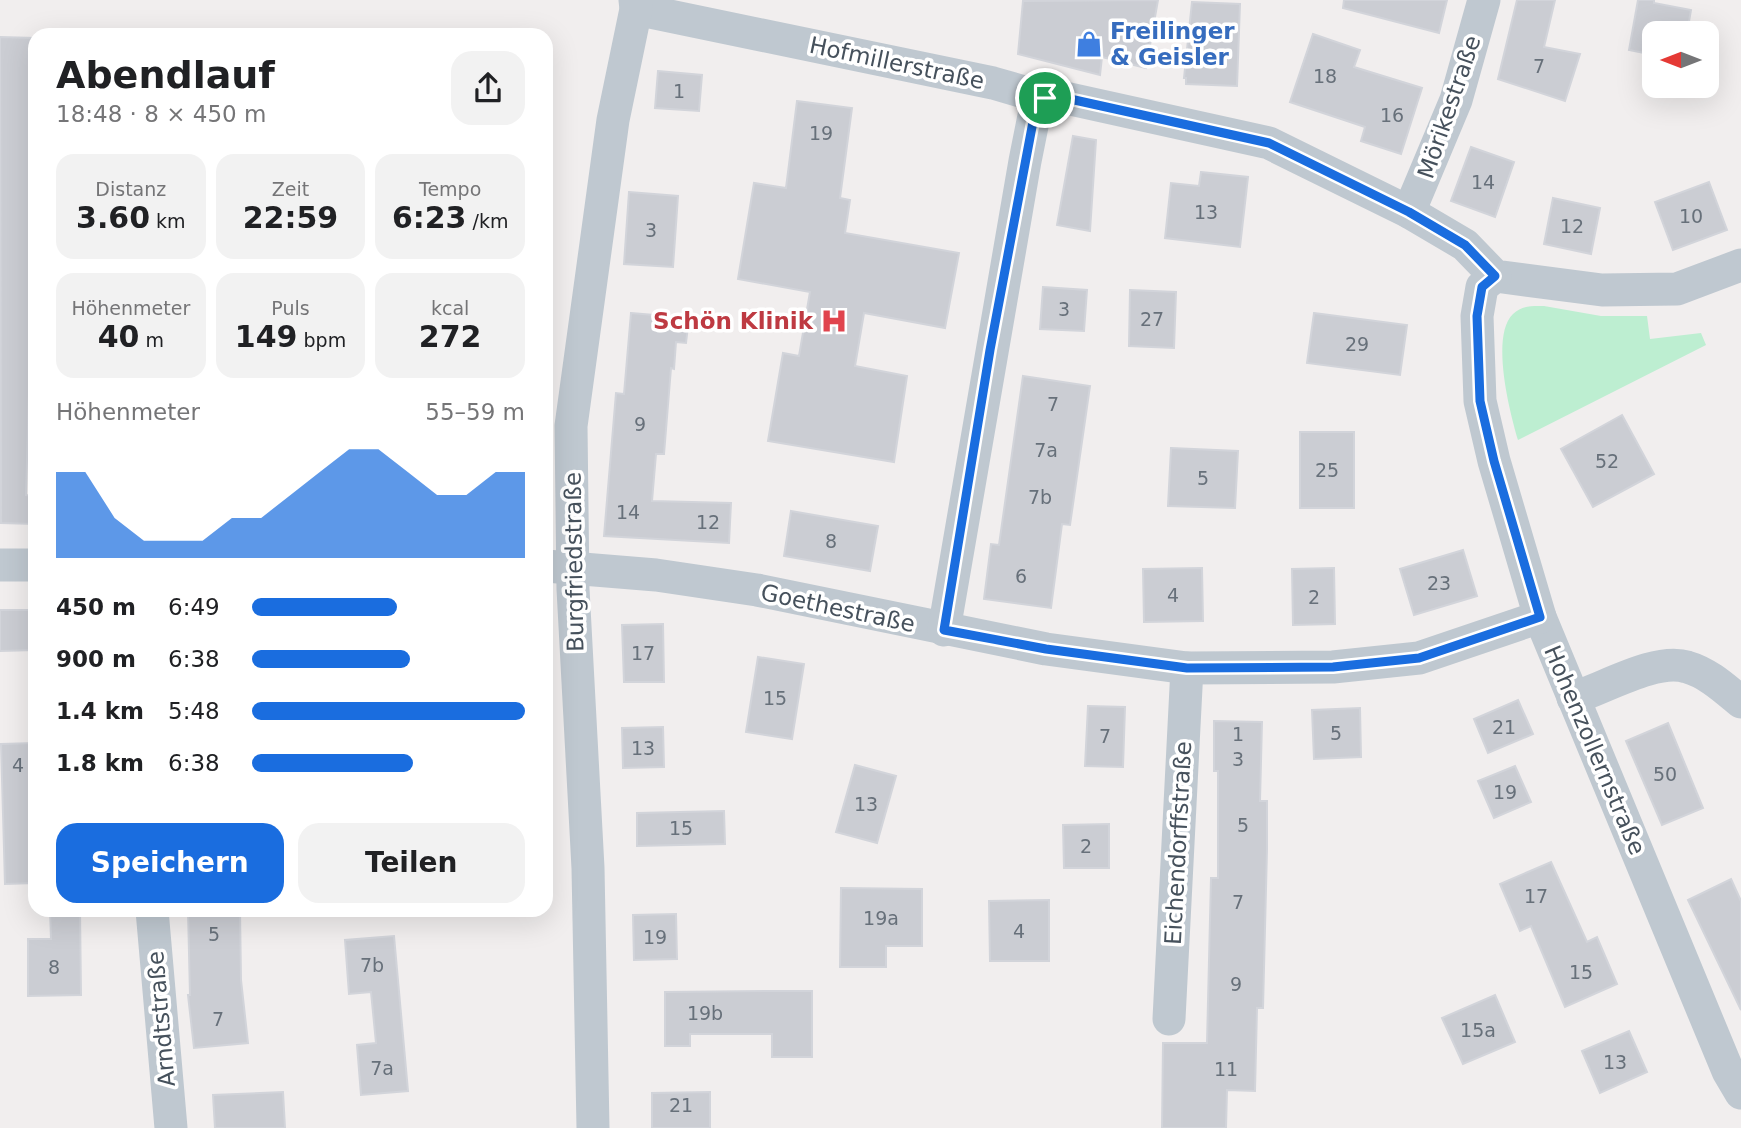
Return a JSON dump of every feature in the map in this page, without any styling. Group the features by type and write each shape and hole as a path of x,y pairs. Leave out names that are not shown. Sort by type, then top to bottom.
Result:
{"street":[{"name":"Mörikestraße","path":"1409,212 1456,100 1484,0"},
{"name":"Hofmillerstraße","path":"635,4 993,83 1045,98 1061,97 1269,143 1409,212 1465,245 1495,276"},
{"name":"Burgfriedstraße","path":"593,1128 588,868 559,567 571,426 613,120 635,4"},
{"path":"944,630 1025,162 1035,111 1045,98"},
{"path":"1495,276 1602,290 1677,289 1741,265"},
{"name":"Hohenzollernstraße","path":"1495,276 1482,287 1477,316 1480,401 1494,461 1540,617 1728,1071 1741,1093"},
{"path":"0,565 28,565"},
{"name":"Goethestraße","path":"559,567 656,575 757,590 1046,649 1187,668 1333,667 1419,658 1540,617"},
{"path":"1573,698 1656,667 1685,666 1714,679 1741,702"},
{"name":"Eichendorffstraße","path":"1169,1018 1187,668"},
{"name":"Arndtstraße","path":"153,917 171,1128"}],"green space":[{"path":"1544,306 1601,316 1647,316 1650,339 1701,333 1706,345 1518,440 1504,375 1503,339 1506,325 1516,311"}],"building":[{"name":"Freilinger & Geisler","path":"1158,0 1146,68 1102,57 1100,75 1018,54 1023,1"},
{"path":"1344,0 1447,0 1439,33 1343,8"},
{"path":"1517,0 1555,0 1544,47 1580,54 1565,101 1498,79"},
{"path":"1638,0 1654,0 1654,3 1691,10 1689,21 1642,21 1642,53 1629,50"},
{"path":"1192,2 1240,4 1237,86 1186,84 1184,78"},
{"path":"1313,34 1360,50 1354,67 1422,88 1401,154 1361,141 1365,127 1290,102"},
{"path":"0,37 28,38 28,524 1,523"},
{"path":"658,71 702,75 699,111 655,108"},
{"name":"Schön Klinik","path":"797,101 852,108 840,198 850,200 845,233 959,253 945,328 864,313 855,366 907,376 894,462 768,441 783,353 799,356 810,292 738,279 754,183 786,188"},
{"path":"1073,136 1096,140 1090,231 1057,225"},
{"path":"1471,147 1514,162 1495,217 1451,201"},
{"path":"1201,172 1248,177 1240,247 1165,238 1171,183 1199,186"},
{"path":"1709,182 1727,230 1673,250 1655,202"},
{"path":"629,192 678,196 673,267 624,264"},
{"path":"1553,198 1600,208 1591,254 1544,244"},
{"path":"1043,287 1087,290 1084,331 1040,329"},
{"path":"1130,290 1176,292 1174,348 1129,346"},
{"path":"631,313 689,318 686,343 676,342 674,369 671,368 664,454 656,454 652,501 731,503 729,543 604,536 616,393 624,394"},
{"path":"1314,313 1407,325 1400,375 1307,363"},
{"path":"1023,376 1090,386 1070,525 1062,524 1051,608 984,599 991,544 999,545"},
{"path":"1622,415 1654,474 1593,507 1561,449"},
{"path":"1300,432 1354,432 1354,508 1300,508"},
{"path":"1171,448 1238,451 1235,508 1168,506"},
{"path":"791,511 878,526 870,571 784,556"},
{"path":"1463,550 1477,596 1414,615 1400,569"},
{"path":"1202,568 1203,621 1144,622 1143,569"},
{"path":"1334,568 1335,624 1293,625 1292,569"},
{"path":"0,610 28,610 28,650 0,651"},
{"path":"663,624 664,682 624,682 622,625"},
{"path":"758,657 804,664 792,739 746,732"},
{"path":"1518,700 1533,734 1488,753 1474,719"},
{"path":"1088,706 1125,707 1123,767 1085,766"},
{"path":"1360,708 1361,757 1314,759 1312,710"},
{"path":"1214,721 1262,722 1260,801 1267,801 1267,849 1263,1008 1257,1008 1255,1091 1227,1090 1226,1128 1162,1128 1163,1043 1207,1043 1211,878 1218,878 1218,771 1214,771"},
{"path":"1668,723 1703,808 1662,825 1626,741"},
{"path":"663,727 664,767 623,768 622,728"},
{"path":"28,743 28,883 5,884 1,744"},
{"path":"855,765 896,776 877,843 836,832"},
{"path":"1515,766 1531,802 1494,818 1478,781"},
{"path":"724,811 725,844 637,846 637,813"},
{"path":"1109,824 1109,868 1064,868 1063,825"},
{"path":"1551,862 1587,942 1597,937 1617,984 1565,1007 1531,926 1520,931 1500,884"},
{"path":"1731,879 1741,901 1741,1010 1688,900"},
{"path":"841,888 922,889 922,946 886,946 886,967 840,967"},
{"path":"1049,900 1049,961 990,961 989,901"},
{"path":"676,914 677,959 634,960 633,915"},
{"path":"50,917 80,917 81,995 28,996 28,939 51,939"},
{"path":"188,917 240,917 241,980 248,1043 194,1048"},
{"path":"394,936 408,1091 361,1095 357,1045 376,1043 371,992 349,994 345,940"},
{"path":"812,991 812,1057 772,1057 772,1034 690,1034 690,1046 665,1046 665,992"},
{"path":"1495,995 1515,1042 1463,1064 1442,1018"},
{"path":"1629,1031 1647,1072 1600,1093 1582,1051"},
{"path":"283,1092 285,1128 215,1128 213,1095"},
{"path":"710,1092 710,1128 652,1128 652,1093"}],"place":[{"name":"Freilinger & Geisler","path":"1089,44"},
{"name":"Schön Klinik","path":"834,321"}],"route":[{"path":"1061,97 1269,143 1409,212 1465,245 1495,276 1482,287 1477,316 1480,401 1494,461 1540,617 1419,658 1333,667 1187,668 1046,649 944,630 990,350 1025,162 1035,111 1045,98 1061,97"}]}
